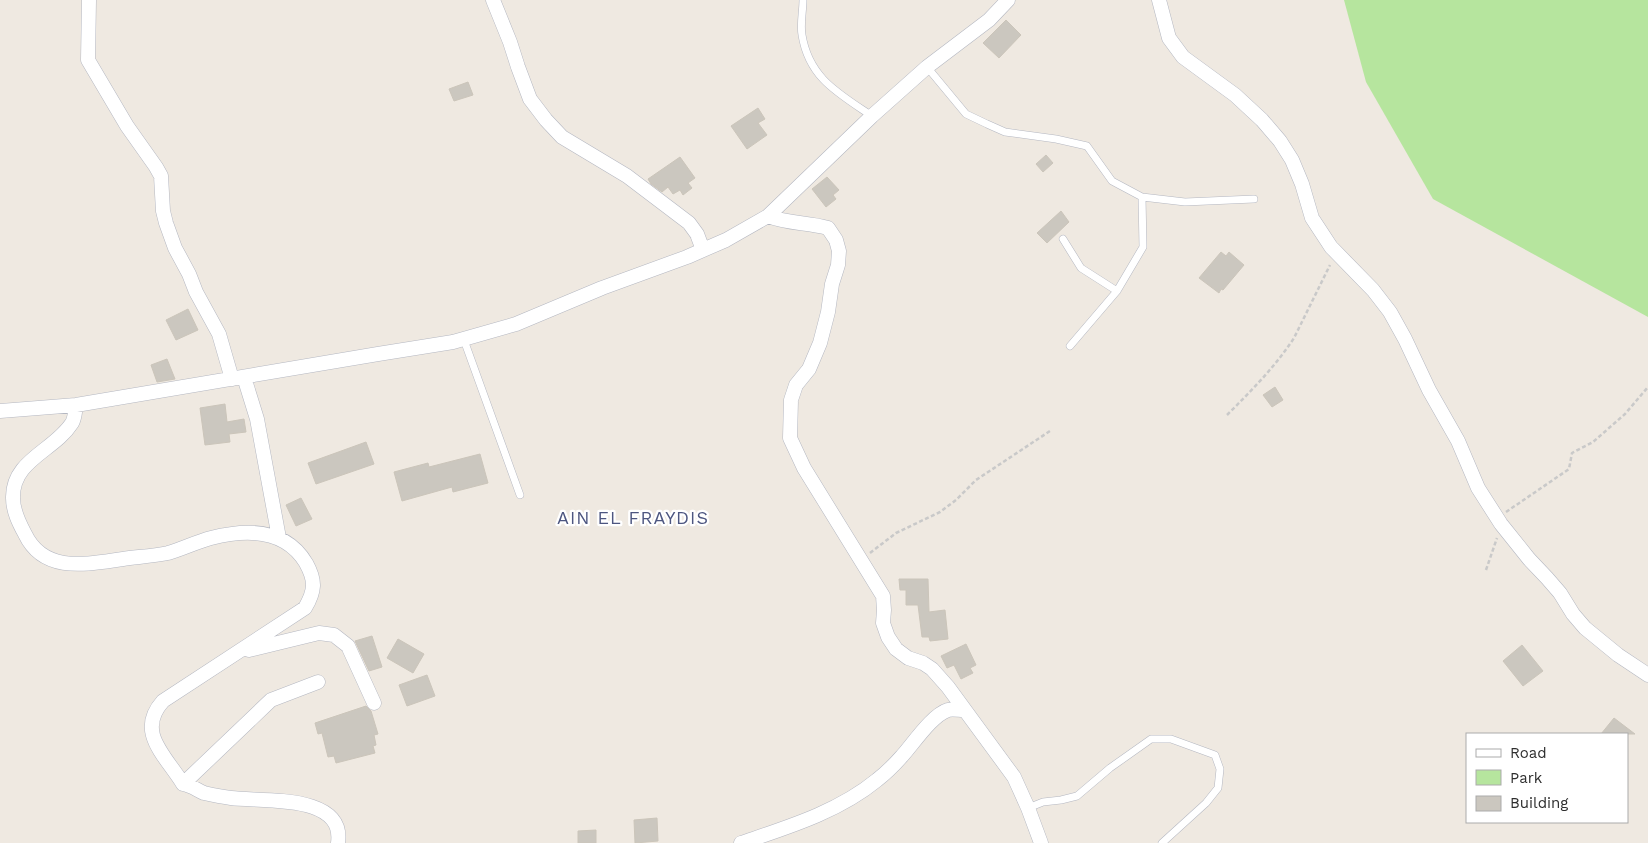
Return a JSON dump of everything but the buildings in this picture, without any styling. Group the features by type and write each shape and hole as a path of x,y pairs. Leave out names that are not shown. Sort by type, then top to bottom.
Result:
{"street":[{"path":"89,0 88,60 127,126 161,176 163,211 166,223 196,292 218,334 257,419 279,538"},
{"path":"492,0 510,42 530,99 538,110 562,137 627,176 689,223 703,250"},
{"path":"0,411 76,405 464,340 516,324 602,288 653,271 726,240 768,216 872,116 927,67 989,20 1008,0"},
{"path":"1159,0 1169,38 1183,57 1234,95 1262,120 1280,141 1292,160 1302,184 1312,218 1337,253 1390,312 1429,390 1458,441 1478,488 1499,521 1528,558 1547,578 1585,628 1618,656 1648,675"},
{"path":"768,216 781,221 815,224 828,228 836,240 840,251 820,343 809,370 796,385 790,400 790,438 804,468 883,596 883,623 888,637 896,649 908,658 932,668 1014,777 1041,843"},
{"path":"76,405 71,424 51,446 31,460 21,471 14,488 15,513 26,537 47,558 70,564 166,553 211,538 240,533 263,534 279,538 300,554 310,570 314,587 312,597 305,608 163,701 155,709 151,720 152,734 163,756 183,784 204,792 230,798 308,804 332,817 339,836 338,843"},
{"path":"238,653 312,634 326,633 334,635 344,641 351,651 374,704"},
{"path":"183,784 271,700 318,682"},
{"path":"741,843 814,818 850,798 877,780 901,757 934,720 948,710 963,710"}],"lane":[{"path":"803,0 802,33 809,62 824,81 872,116"},
{"path":"927,67 966,114 1005,132 1056,139 1087,146 1112,181 1142,197 1186,202 1254,199"},
{"path":"1070,346 1117,291 1143,247 1142,197"},
{"path":"1063,239 1081,268 1117,291"},
{"path":"464,340 520,495"},
{"path":"1028,808 1043,802 1077,796 1110,768 1151,739 1171,739 1215,755 1220,769 1218,788 1206,802 1162,843"}],"path":[{"path":"1227,415 1273,368 1294,338 1337,253"},
{"path":"1486,570 1499,521 1569,469 1572,453 1593,442 1625,414 1648,387"},
{"path":"861,560 896,533 940,512 956,500 976,480 1050,431"}],"green space":[{"path":"1344,0 1648,0 1648,317 1433,199 1366,82"}],"district":[{"name":"AIN EL FRAYDIS","path":"633,518"}]}
